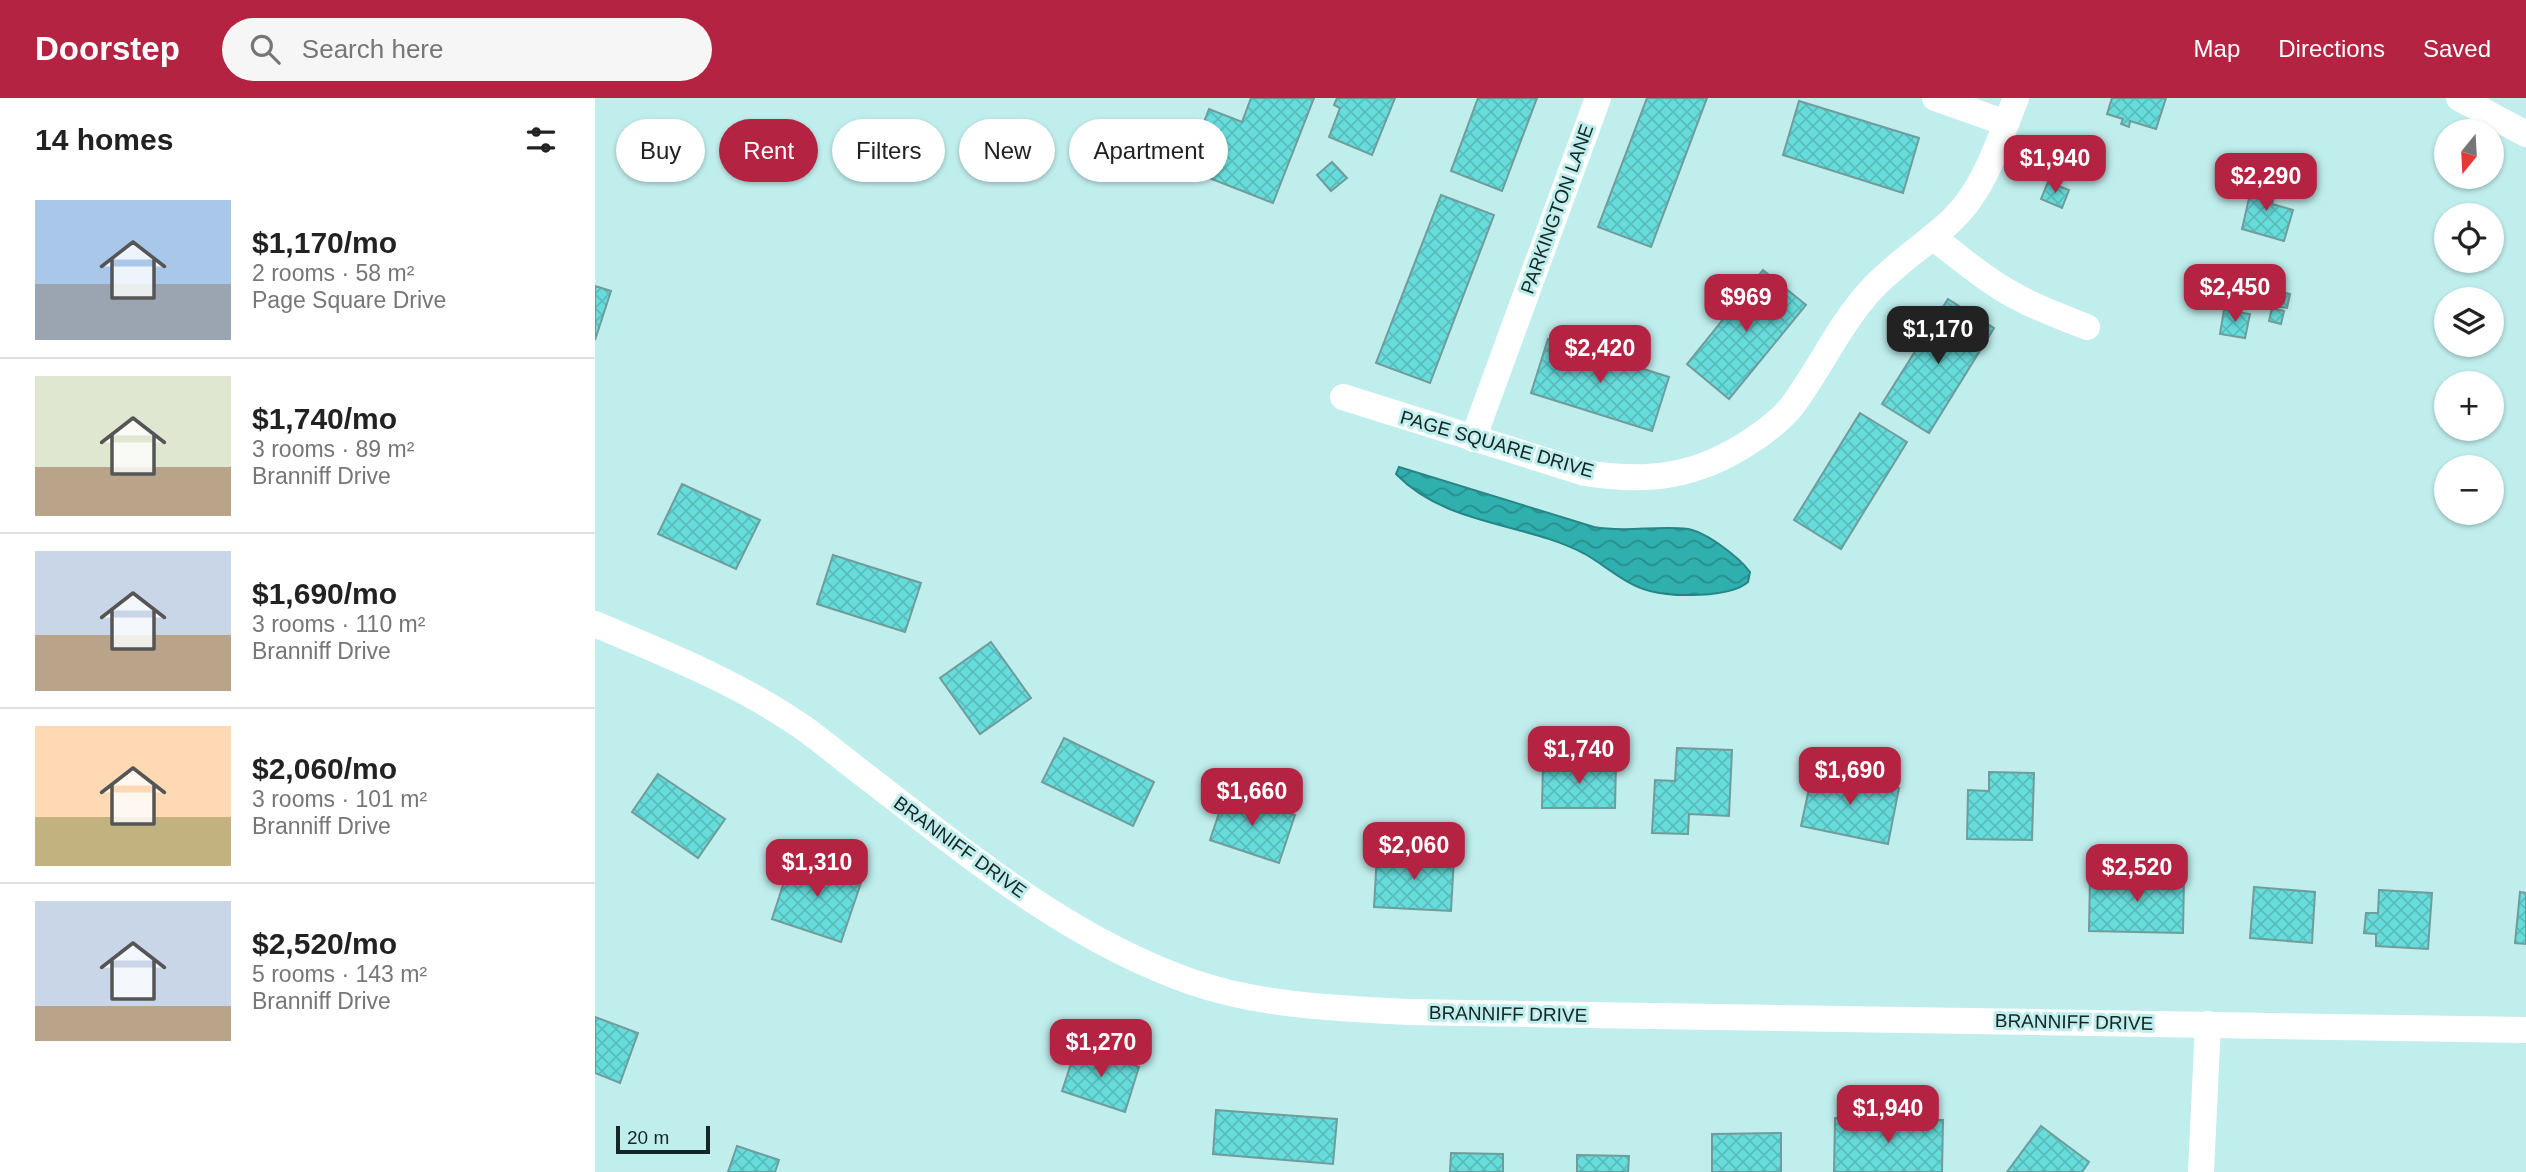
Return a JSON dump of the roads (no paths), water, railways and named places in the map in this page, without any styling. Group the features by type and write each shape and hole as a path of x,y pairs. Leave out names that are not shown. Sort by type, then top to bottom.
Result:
{"street":[{"name":"PARKINGTON LANE","path":"1473,439 1598,98"},
{"path":"1935,98 2006,123"},
{"name":"PAGE SQUARE DRIVE","path":"1343,397 1585,473 1625,479 1672,476 1713,462 1738,450 1767,430 1790,409 1847,319 1867,295 1886,275 1955,217 1977,188 2016,98"},
{"path":"2459,98 2526,134"},
{"path":"1933,237 2004,290 2087,327"},
{"name":"BRANNIFF DRIVE","path":"595,624 726,680 796,722 961,849 1051,913 1134,959 1194,983 1228,992 1317,1007 1407,1012 2526,1030"},
{"path":"2201,1172 2208,1024"}],"water":[{"path":"1399,467 1594,527 1676,528 1695,531 1713,540 1738,559 1750,572 1748,582 1728,591 1701,595 1660,593 1641,588 1585,554 1562,544 1462,514 1438,504 1416,491 1396,474"}]}
